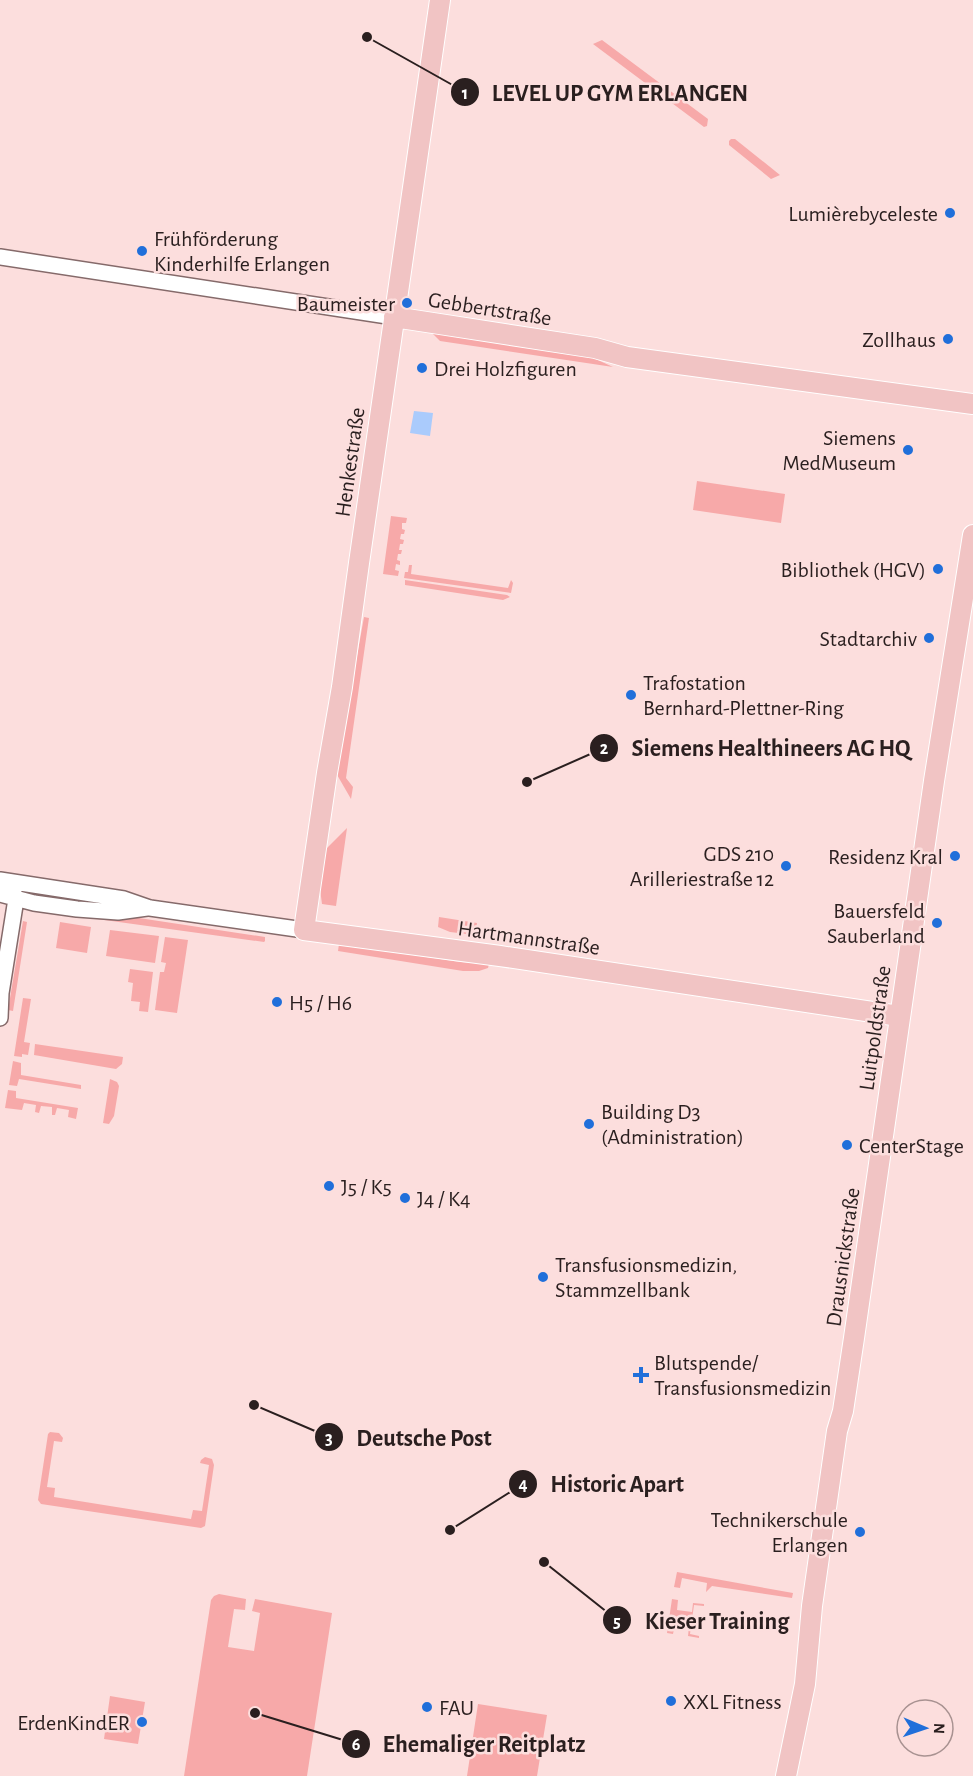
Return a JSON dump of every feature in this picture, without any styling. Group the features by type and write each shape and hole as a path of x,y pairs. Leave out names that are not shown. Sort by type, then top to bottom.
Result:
{"main road":[{"name":"Henkestraße","path":"304,930 327,773 346,665 440,0"},
{"name":"Gebbertstraße","path":"394,317 595,348 627,357 973,404"},
{"name":"Luitpoldstraße","path":"878,1172 934,781 973,535"},
{"name":"Hartmannstraße","path":"304,930 899,1016"},
{"name":"Drausnickstraße","path":"786,1776 805,1684 812,1606 824,1516 837,1431 843,1411 878,1172"}],"street":[{"name":"Gebbertstraße","path":"0,257 394,317"},
{"name":"Hartmannstraße","path":"3,887 124,898 150,908 304,930"},
{"path":"0,1018 1,993 16,899 3,887"},
{"name":"Hartmannstraße","path":"16,899 77,909 118,912 150,908"}],"shaded area":[{"path":"602,40 708,119 707,126 704,127 593,44"},
{"path":"731,139 735,139 780,175 771,179 729,145"},
{"path":"432,333 587,355 613,367 440,341"},
{"path":"697,481 785,494 781,523 693,510"},
{"path":"391,516 407,518 406,523 402,523 402,529 405,530 404,534 401,534 400,539 404,540 403,544 400,544 399,550 402,550 397,560 400,561 400,565 396,564 395,570 399,571 398,576 383,574"},
{"path":"409,565 412,565 411,574 508,588 511,580 513,583 511,593 404,578"},
{"path":"405,580 510,597 503,600 405,585"},
{"path":"364,617 369,618 346,778 353,787 351,799 336,773"},
{"path":"347,828 336,906 322,904 320,889 325,850"},
{"path":"97,917 139,918 265,937 265,941 97,919"},
{"path":"439,917 477,923 475,935 450,932 438,927"},
{"path":"23,921 27,922 13,1011 8,1010"},
{"path":"60,922 91,927 87,953 56,948"},
{"path":"110,930 159,936 155,963 106,956"},
{"path":"165,937 188,940 177,1013 155,1010 160,972 164,972 166,963 161,962"},
{"path":"339,944 460,962 489,964 488,968 479,971 463,971 338,951"},
{"path":"130,969 153,972 148,1012 139,1011 140,1002 131,1001 133,983 128,982"},
{"path":"23,998 31,999 24,1042 30,1043 28,1055 22,1054 22,1057 14,1056"},
{"path":"35,1044 123,1057 122,1064 116,1069 34,1055"},
{"path":"13,1061 21,1063 21,1075 81,1085 81,1089 19,1079 17,1086 9,1085"},
{"path":"110,1079 117,1082 119,1086 114,1116 109,1124 103,1123"},
{"path":"8,1090 16,1091 16,1098 78,1108 76,1119 68,1117 69,1110 57,1108 55,1115 52,1115 52,1107 41,1106 39,1113 35,1112 36,1105 24,1103 22,1110 5,1108"},
{"path":"50,1432 59,1433 63,1438 62,1442 54,1441 47,1487 55,1488 54,1497 191,1519 193,1510 202,1511 209,1465 200,1463 201,1460 205,1457 212,1459 214,1465 205,1526 201,1528 41,1504 38,1500"},
{"path":"677,1572 793,1593 792,1598 712,1586 706,1592 707,1583 682,1578 680,1588 674,1587"},
{"path":"219,1594 246,1599 245,1610 234,1609 228,1647 254,1651 260,1613 252,1611 255,1599 332,1613 307,1776 184,1776 211,1600"},
{"path":"672,1599 678,1600 677,1610 692,1612 693,1603 704,1604 704,1606 694,1605 690,1634 699,1636 699,1638 688,1636 689,1627 675,1624 673,1634 667,1633"},
{"path":"110,1696 145,1702 138,1744 104,1739"},
{"path":"478,1704 547,1715 537,1776 467,1776"}],"water":[{"path":"414,411 433,413 430,436 410,433"}],"place":[{"name":"LEVEL UP GYM ERLANGEN","path":"367,37"},
{"name":"Lumièrebyceleste","path":"950,213"},
{"name":"Frühförderung Kinderhilfe Erlangen","path":"142,251"},
{"name":"Baumeister","path":"407,303"},
{"name":"Zollhaus","path":"948,339"},
{"name":"Drei Holzfiguren","path":"422,368"},
{"name":"Siemens MedMuseum","path":"908,450"},
{"name":"Bibliothek (HGV)","path":"938,569"},
{"name":"Stadtarchiv","path":"929,638"},
{"name":"Trafostation Bernhard-Plettner-Ring","path":"631,695"},
{"name":"Siemens Healthineers AG HQ","path":"527,782"},
{"name":"Residenz Kral","path":"955,856"},
{"name":"GDS 210 Arilleriestraße 12","path":"786,866"},
{"name":"Bauersfeld Sauberland","path":"937,923"},
{"name":"H5 / H6","path":"277,1002"},
{"name":"Building D3 (Administration)","path":"589,1124"},
{"name":"CenterStage","path":"847,1145"},
{"name":"J5 / K5","path":"329,1186"},
{"name":"J4 / K4","path":"405,1198"},
{"name":"Transfusionsmedizin, Stammzellbank","path":"543,1277"},
{"name":"Blutspende/ Transfusionsmedizin","path":"641,1375"},
{"name":"Deutsche Post","path":"254,1405"},
{"name":"Historic Apart","path":"450,1530"},
{"name":"Technikerschule Erlangen","path":"860,1532"},
{"name":"Kieser Training","path":"544,1562"},
{"name":"XXL Fitness","path":"671,1701"},
{"name":"FAU","path":"427,1707"},
{"name":"Ehemaliger Reitplatz","path":"255,1713"},
{"name":"ErdenKindER","path":"142,1722"}]}
